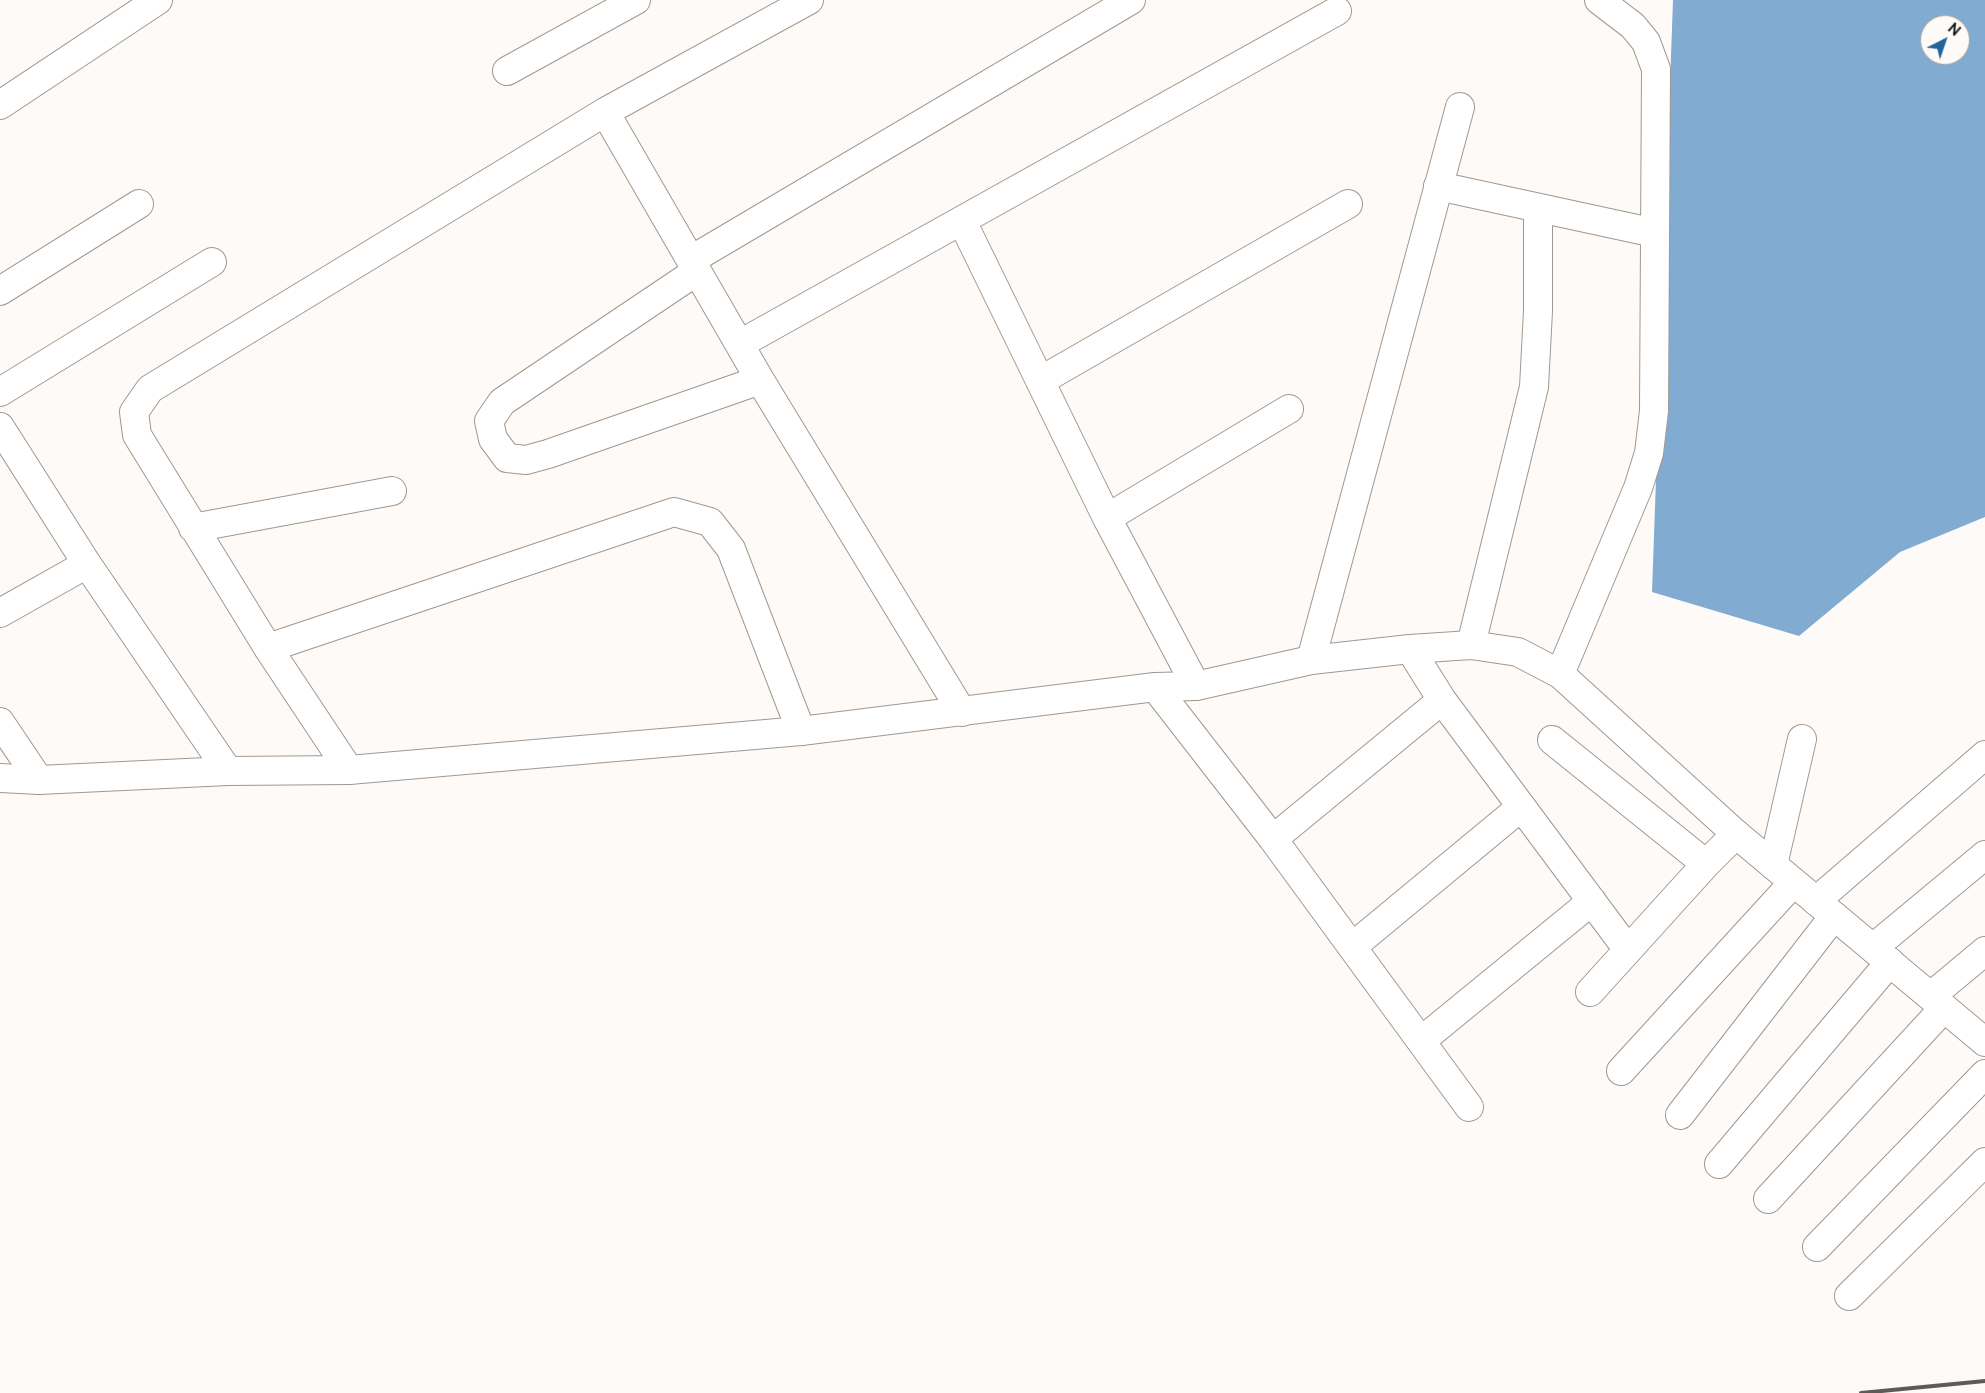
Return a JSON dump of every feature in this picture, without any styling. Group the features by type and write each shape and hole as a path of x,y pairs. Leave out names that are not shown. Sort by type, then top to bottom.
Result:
{"street":[{"path":"0,105 158,0"},
{"path":"507,71 636,0"},
{"path":"349,770 268,648 137,435 134,412 150,390 605,112 809,0"},
{"path":"760,380 526,460 507,458 492,439 489,421 502,402 694,266 1131,0"},
{"path":"1560,674 1638,488 1649,453 1654,412 1656,69 1646,42 1633,26 1598,0"},
{"path":"740,344 962,222 1337,11"},
{"path":"1311,660 1460,107"},
{"path":"605,112 760,380 962,712"},
{"path":"1438,186 1654,234"},
{"path":"0,291 139,204"},
{"path":"1040,381 1348,204"},
{"path":"1471,645 1534,387 1538,311 1538,208"},
{"path":"962,222 1107,518 1196,686"},
{"path":"0,392 212,262"},
{"path":"1107,518 1290,409"},
{"path":"0,428 87,564 228,772"},
{"path":"193,528 392,491"},
{"path":"268,648 674,512 710,522 731,549 801,731"},
{"path":"0,612 87,564"},
{"path":"0,778 39,780 228,772 349,770 801,731 1154,687 1196,686 1311,660 1410,649 1471,645 1518,652 1560,674 1736,834 1793,883 1937,1002 1983,1037"},
{"path":"1410,649 1442,700 1628,950"},
{"path":"1154,687 1273,839 1469,1107"},
{"path":"1273,839 1442,700"},
{"path":"0,722 39,780"},
{"path":"1773,865 1802,739"},
{"path":"1552,740 1706,864"},
{"path":"1680,1115 1825,909 1985,754"},
{"path":"1352,947 1521,807"},
{"path":"1590,992 1706,864 1736,834"},
{"path":"1719,1164 1881,955 1985,855"},
{"path":"1621,1071 1793,883"},
{"path":"1421,1042 1592,901"},
{"path":"1768,1199 1937,1002 1985,951"},
{"path":"1817,1247 1985,1074"},
{"path":"1849,1296 1985,1162"}],"water":[{"path":"1673,0 1985,0 1985,517 1900,552 1799,636 1652,592"}],"railway":[{"path":"1861,1393 1985,1381"}]}
